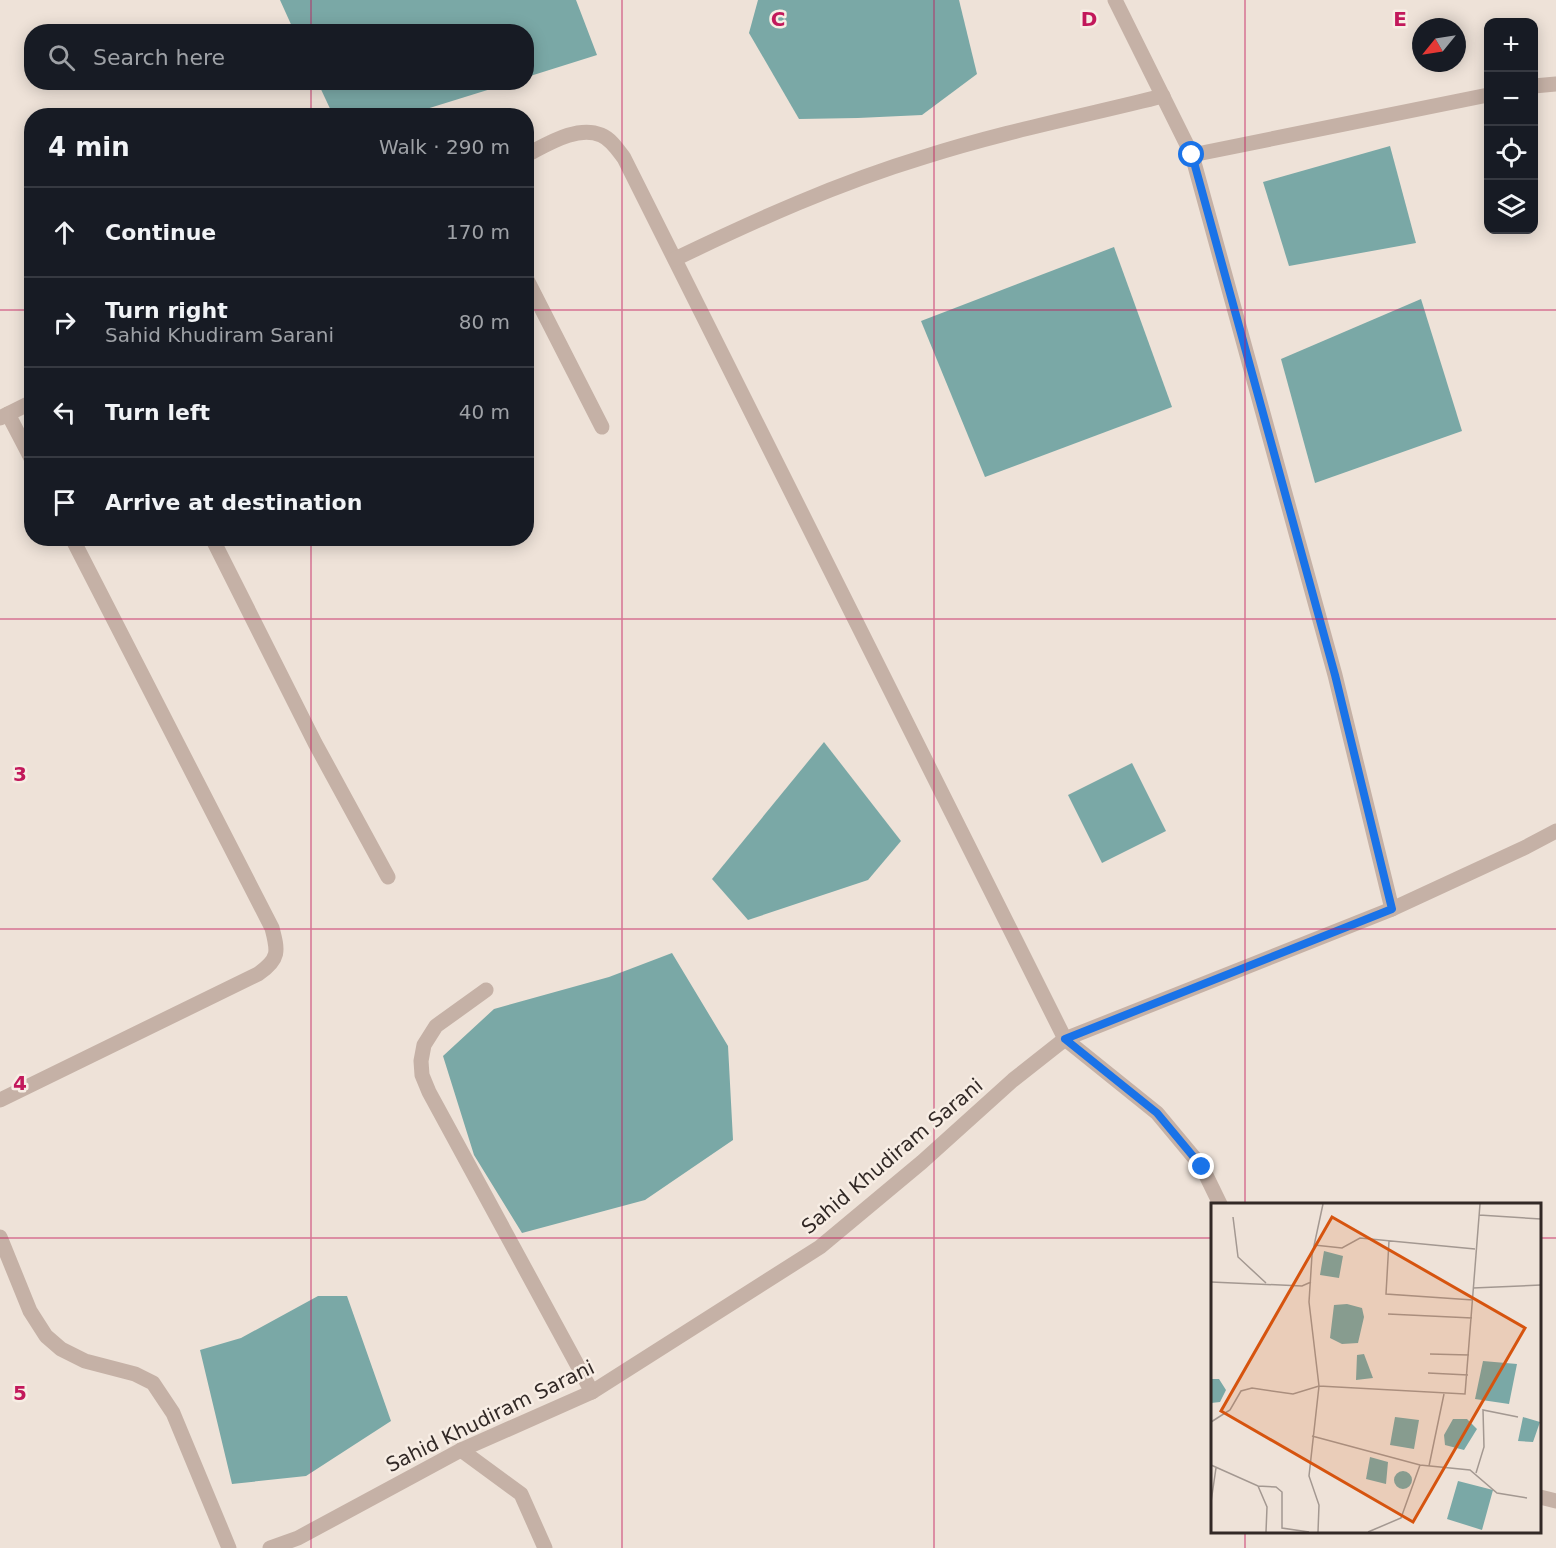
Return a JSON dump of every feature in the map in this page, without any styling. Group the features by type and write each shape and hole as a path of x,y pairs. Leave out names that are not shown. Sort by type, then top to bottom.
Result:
{"street":[{"path":"1115,0 1192,155 1335,675 1392,909"},
{"path":"1538,86 1556,84"},
{"path":"675,259 807,200 924,157 1163,96"},
{"path":"1192,155 1484,96"},
{"path":"534,151 552,142 584,132 602,135 624,158 1065,1039 1157,1113 1202,1167 1220,1203"},
{"path":"534,294 602,427"},
{"path":"24,406 4,416 24,447"},
{"path":"0,1100 258,974 269,966 276,956 277,946 272,928 76,546"},
{"path":"216,546 315,743 388,877"},
{"name":"Sahid Khudiram Sarani","path":"270,1548 298,1538 461,1450 592,1392 820,1247 922,1162 1013,1080 1065,1039 1392,909 1556,831"},
{"path":"486,990 436,1026 424,1045 421,1061 423,1076 429,1092 592,1392"},
{"path":"0,1237 30,1311 46,1336 61,1350 85,1361 135,1374 153,1383 173,1413 229,1548"},
{"path":"461,1450 521,1494 545,1548"},
{"path":"1541,1497 1556,1501"}],"water":[{"path":"280,0 576,0 597,55 534,75 534,24 291,24"},
{"path":"758,0 959,0 977,74 922,115 799,119 749,33"},
{"path":"321,90 487,90 430,108 330,108"},
{"path":"1390,146 1416,243 1289,266 1263,182"},
{"path":"1114,247 1172,407 985,477 921,321"},
{"path":"1421,299 1462,431 1315,483 1281,359"},
{"path":"824,742 901,841 868,880 748,920 712,879"},
{"path":"1132,763 1166,831 1102,863 1068,795"},
{"path":"672,953 728,1046 733,1140 645,1200 522,1233 474,1155 443,1056 494,1009 609,977"},
{"path":"318,1296 347,1296 391,1421 306,1476 232,1484 200,1350 241,1338"}],"route":[{"path":"1192,155 1335,675 1392,909 1065,1039 1157,1113 1202,1167"}]}
